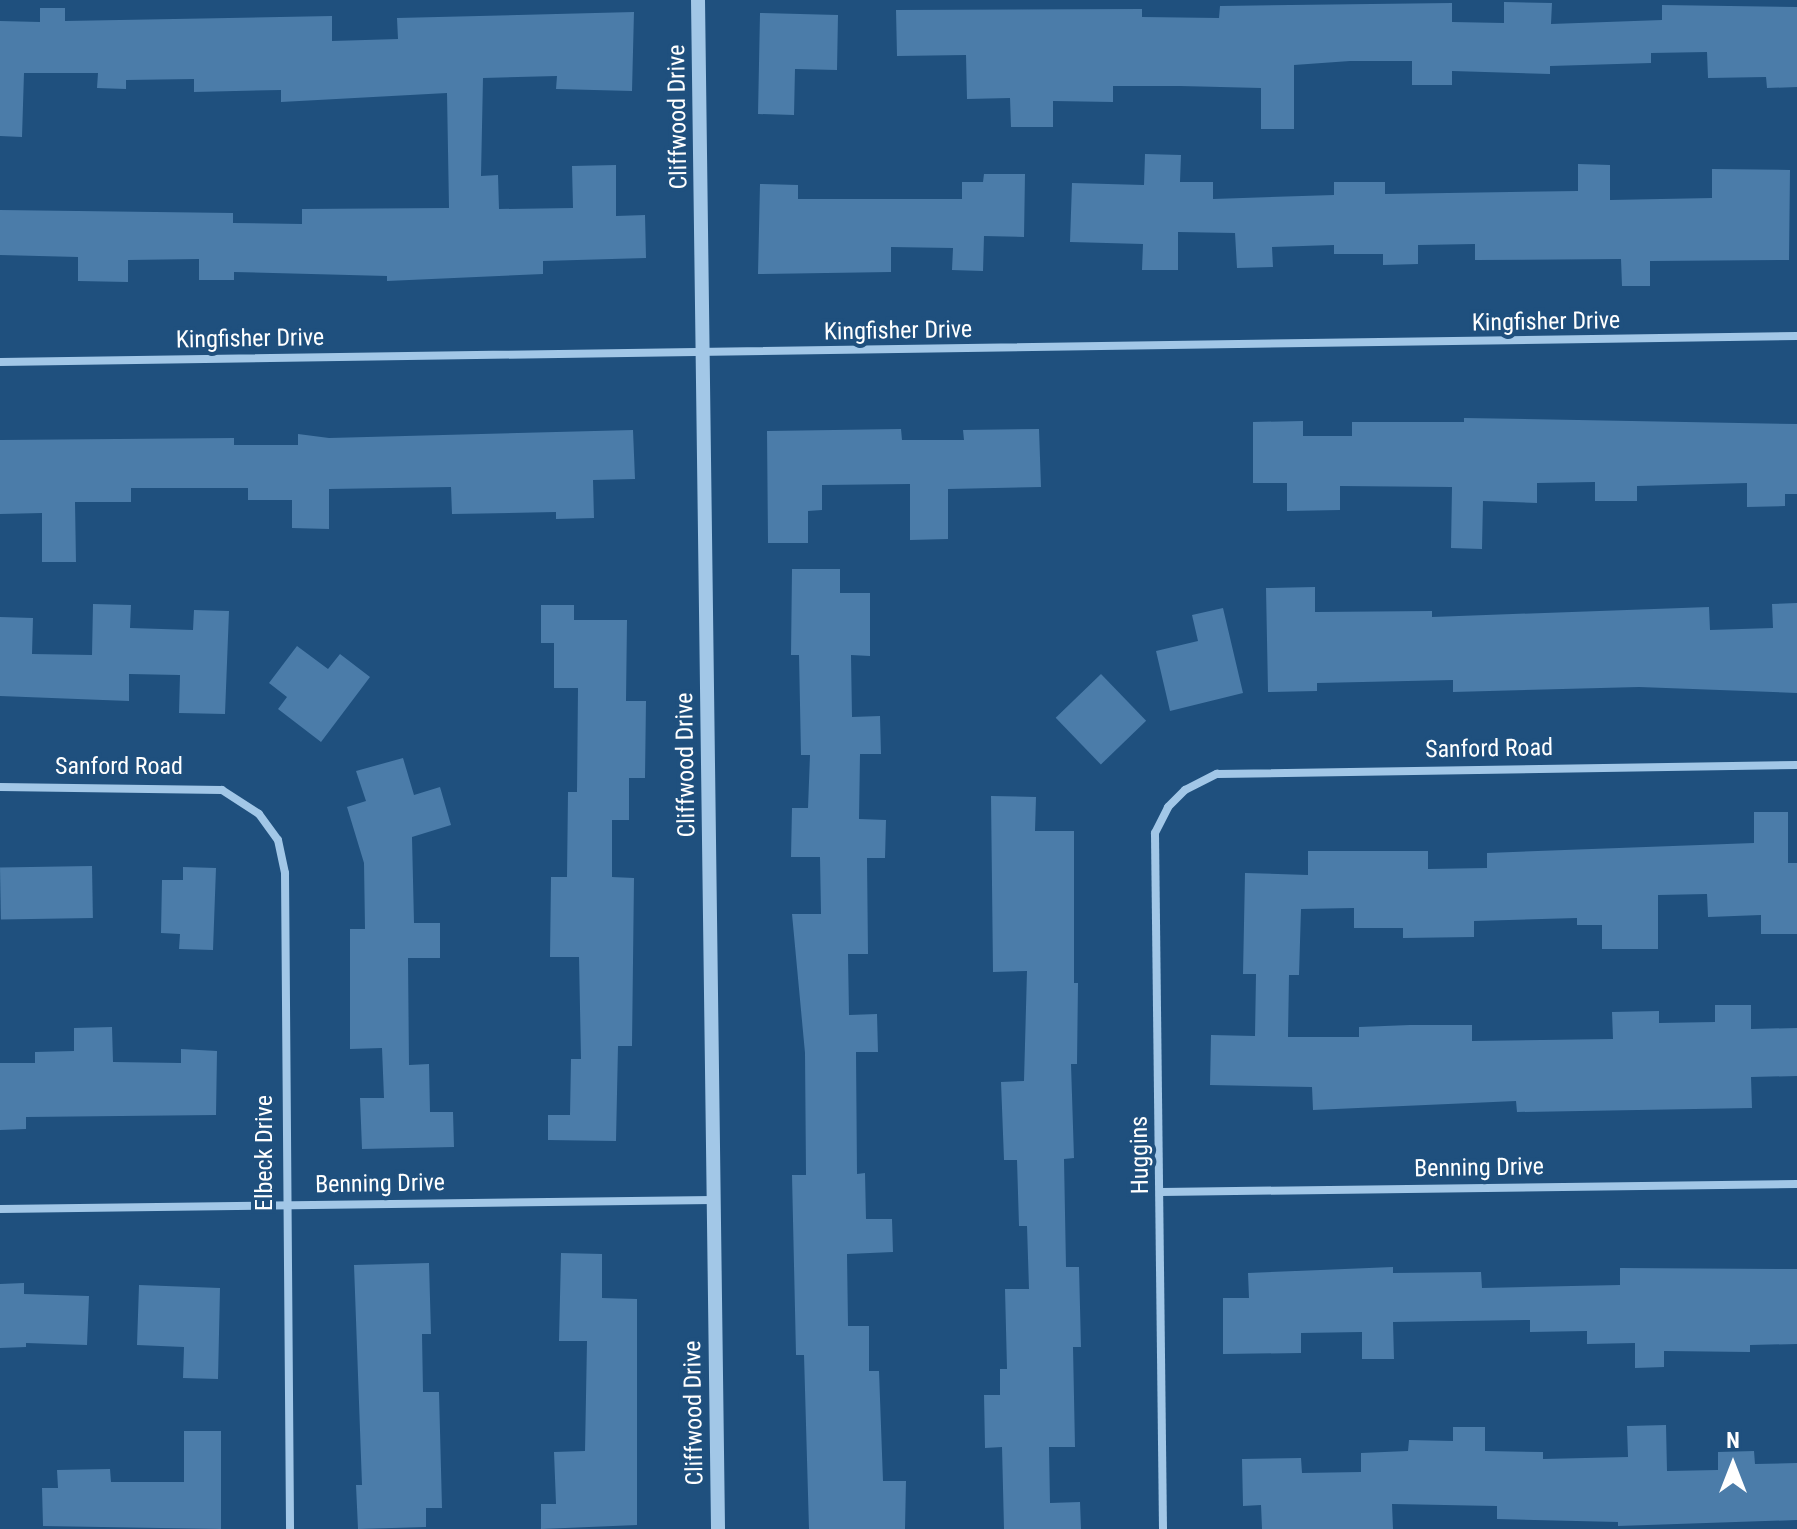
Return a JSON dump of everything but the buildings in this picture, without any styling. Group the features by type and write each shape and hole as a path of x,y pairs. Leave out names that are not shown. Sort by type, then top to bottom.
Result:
{"street":[{"name":"Cliffwood Drive","path":"698,0 718,1529"},
{"name":"Kingfisher Drive","path":"0,362 1797,336"},
{"name":"Sanford Road","path":"1185,790 1217,774 1248,772 1797,765"},
{"name":"Sanford Road","path":"0,787 180,785 222,790 235,798"},
{"name":"Huggins","path":"1163,1529 1155,833 1185,790"},
{"name":"Elbeck Drive","path":"235,798 259,814 278,840 285,873 285,1205 290,1529"},
{"name":"Benning Drive","path":"1161,1192 1797,1184"},
{"name":"Benning Drive","path":"0,1209 713,1200"}]}
